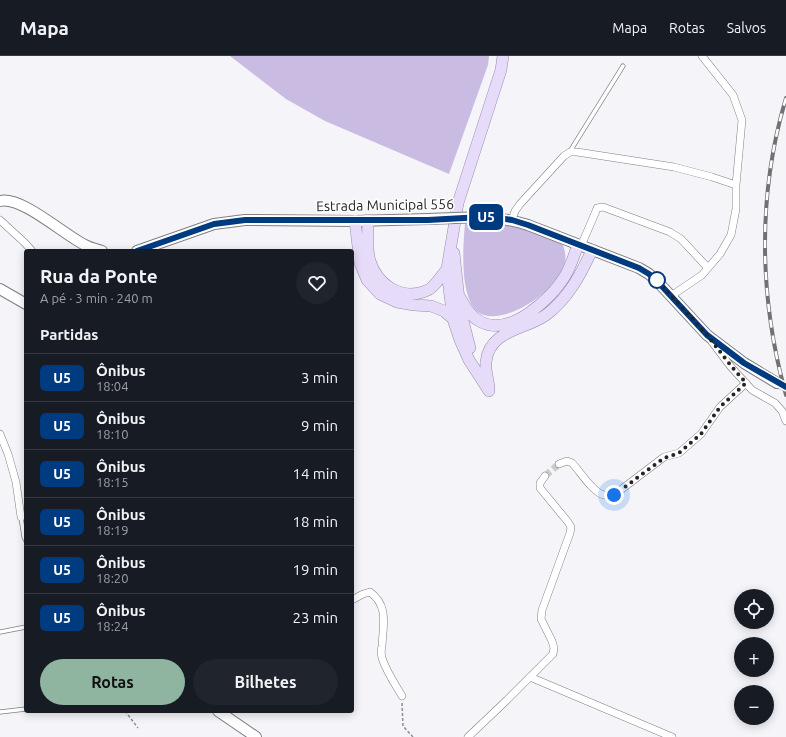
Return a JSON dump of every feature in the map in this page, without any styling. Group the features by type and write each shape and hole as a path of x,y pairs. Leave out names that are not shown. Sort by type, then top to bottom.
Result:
{"main road":[{"path":"504,56 502,70 458,203 447,269 454,319 465,351 489,391 486,363 494,343 506,333 536,321 554,308 577,280 592,250"},
{"path":"0,201 3,200 23,205 84,245 96,249"},
{"name":"Estrada Municipal 556","path":"143,249 214,224 245,220 355,221 428,220 482,217 512,220 639,268 649,274 707,335 744,363 777,383"},
{"path":"368,220 370,260 376,275 386,286 400,293 417,294 430,289 447,269"},
{"path":"355,221 360,263 367,280 380,294 396,302 431,306 444,311 454,319"},
{"path":"452,238 458,294 463,322 479,375"},
{"path":"458,294 468,312 481,322 495,326 510,323 530,313 545,301 557,288 566,275 580,245"},
{"path":"0,289 24,303"},
{"path":"221,713 256,737"}],"street":[{"path":"671,296 702,275 720,254 731,235 736,209 736,185 742,120 733,95 702,56"},
{"path":"512,220 515,211 520,204 564,156 570,152 674,167 712,176 736,185"},
{"path":"580,245 597,208 603,207 670,232 682,239 708,268"},
{"path":"0,220 30,249"},
{"path":"707,335 752,390 775,403 782,411 786,421"},
{"path":"559,464 567,461 572,462 594,490 599,494 604,496 614,495 664,458 679,453 701,434 720,407 746,383"},
{"path":"0,434 8,454 16,482 21,517"},
{"path":"468,737 553,654 554,648 552,642 541,619 542,610 571,527 540,488 540,483 545,476"},
{"path":"354,599 370,592 380,601 384,618 381,656 387,671 402,696"},
{"path":"530,677 672,737"}],"lane":[{"path":"570,152 623,66"},
{"path":"21,517 24,537"},
{"path":"0,632 24,627"},
{"path":"0,712 24,709"}],"path":[{"path":"402,696 403,726 413,737"},
{"path":"127,713 138,728"}],"shaded area":[{"path":"230,56 489,56 488,65 449,174 325,121 286,99"},
{"path":"490,222 516,226 549,237 563,245 565,255 565,262 560,273 555,281 545,291 528,304 498,316 481,314 474,308 466,290 464,279 463,256 465,224"}],"tunnel":[{"path":"777,383 786,387"},
{"path":"545,476 559,464"}],"railway":[{"path":"786,98 770,172 766,209 765,246 766,284 771,321 777,358 786,395"}],"bus line":[{"name":"U5","path":"143,249 214,224 245,220 428,220 482,217 512,220 639,268 649,274 707,335 744,363 786,387"}],"route":[{"path":"614,495 664,458 679,453 701,434 720,407 746,383 707,335 657,280"}]}
